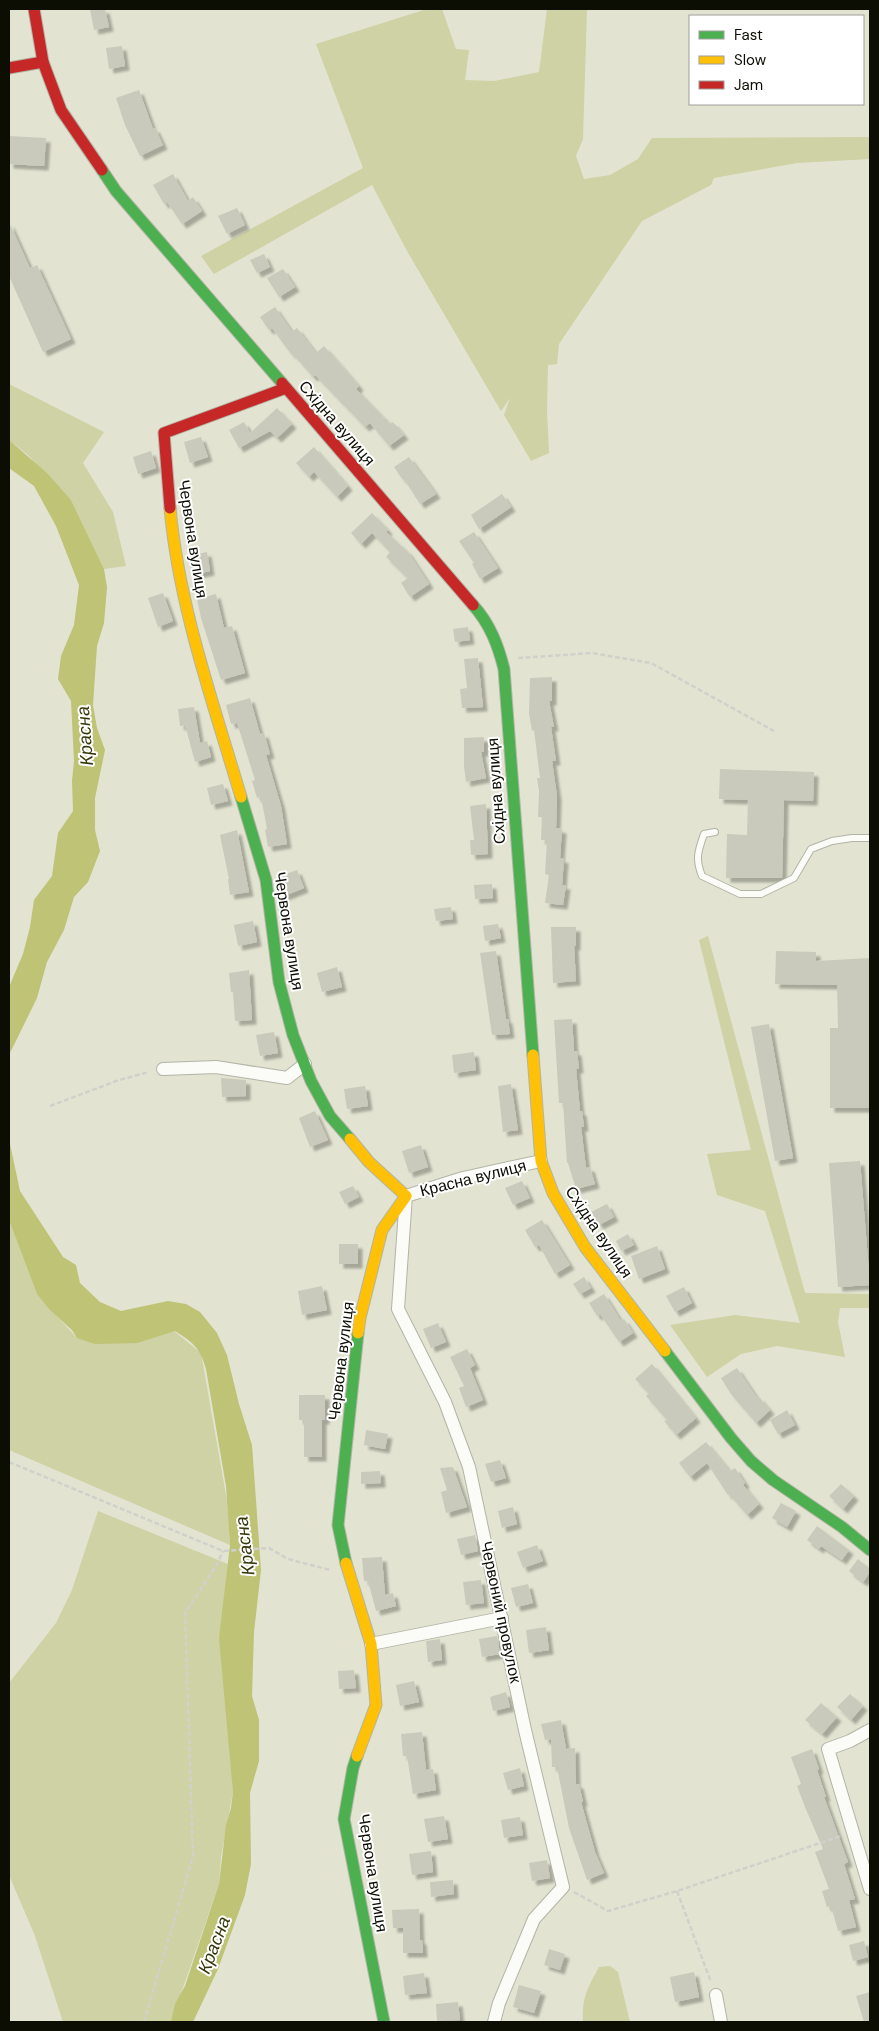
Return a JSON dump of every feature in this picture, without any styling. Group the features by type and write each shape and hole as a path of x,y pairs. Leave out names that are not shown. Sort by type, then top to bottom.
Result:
{"main road":[{"name":"Східна вулиця","path":"34,9 43,62 61,110 116,191 483,616 497,642 502,660 541,1161 552,1193 585,1247 731,1438 751,1461 773,1480 842,1527 870,1550"},
{"path":"9,68 43,62"},
{"name":"Червона вулиця","path":"286,388 164,433 164,454 173,538 191,628 266,880 279,982 293,1035 330,1116 369,1162 406,1196 382,1230 360,1318 338,1525 349,1574 362,1608 371,1644 376,1705 353,1768 344,1818 384,2022"}],"street":[{"path":"163,1069 216,1066 287,1078 305,1064"},
{"name":"Красна вулиця","path":"406,1196 463,1178 541,1161"},
{"name":"Червоний провулок","path":"406,1196 398,1309 445,1402 469,1467 525,1730 564,1887"},
{"path":"371,1644 502,1618"},
{"path":"870,1730 828,1749 870,1888"},
{"path":"494,2022 499,2003 534,1919 564,1887"},
{"path":"716,1995 721,2022"}],"lane":[{"path":"715,832 704,834 698,851 697,864 702,876 740,894 762,894 794,878 811,849 832,841 870,838"}],"path":[{"path":"502,660 592,653 650,663 774,731"},
{"path":"50,1106 119,1080 163,1069"},
{"path":"9,1462 223,1551 269,1548 288,1559 349,1574"},
{"path":"144,2022 193,1856 185,1613 216,1566 223,1551"},
{"path":"564,1887 608,1912 853,1832"},
{"path":"677,1891 716,1995"}],"shaded area":[{"path":"427,9 442,9 456,49 469,50 465,80 494,81 539,72 547,9 587,9 583,139 576,156 584,179 610,175 638,159 652,138 870,137 870,159 797,163 714,178 711,185 642,221 559,344 557,364 548,365 547,410 549,453 531,461 504,415 510,398 501,411 407,251 372,185 214,274 201,256 363,168 316,44"},
{"path":"9,384 104,432 83,463 113,512 126,566 104,569 71,500 28,455 9,440"},
{"path":"708,936 805,1293 870,1294 870,1308 840,1308 838,1322 845,1357 777,1346 741,1354 707,1377 670,1325 735,1315 800,1323 765,1211 717,1195 707,1154 751,1150 699,940"},
{"path":"9,1220 37,1294 77,1338 138,1343 174,1331 201,1353 227,1501 230,1545 9,1450"},
{"path":"98,1511 228,1564 225,1594 233,1792 221,1857 219,1884 171,2022 63,2022 35,1936 9,1875 9,1683 56,1623 72,1590"},
{"path":"610,1966 618,1972 630,2022 583,2022 584,1999 591,1981 599,1967"}],"water":[{"name":"Красна","path":"9,440 47,473 71,500 104,569 107,587 104,623 97,646 93,705 97,728 105,750 95,798 95,830 100,851 88,882 74,897 64,930 47,962 37,998 9,1055 9,987 23,954 34,900 52,876 58,833 73,811 72,781 74,761 71,701 58,679 61,656 74,625 79,585 56,526 34,486 9,468"},
{"name":"Красна","path":"9,1139 20,1191 63,1257 76,1265 80,1283 100,1302 121,1311 168,1301 186,1304 200,1312 217,1333 227,1355 239,1404 252,1445 261,1570 254,1632 252,1696 259,1720 259,1761 250,1793 251,1864 245,1895 218,1969 193,2022 171,2022 175,2004 185,1986 219,1884 226,1825 233,1792 219,1638 230,1545 226,1486 206,1369 199,1351 187,1339 175,1331 138,1343 95,1344 77,1338 72,1330 50,1310 37,1294 9,1220"}],"building":[{"path":"90,9 105,9 109,27 94,30"},
{"path":"122,46 125,66 109,69 106,48"},
{"path":"139,90 153,129 155,128 163,145 140,156 125,125 116,98"},
{"path":"9,136 46,138 44,166 9,164"},
{"path":"173,174 188,201 193,197 202,211 182,224 167,202 164,204 153,185"},
{"path":"237,208 245,225 227,234 218,216"},
{"path":"9,222 30,268 37,265 71,339 43,352 9,276"},
{"path":"264,254 270,267 257,273 250,260"},
{"path":"283,269 295,287 279,297 267,278"},
{"path":"275,307 292,332 297,328 316,353 324,346 359,386 356,389 390,424 393,422 404,435 389,446 370,423 365,427 315,375 313,377 291,354 272,328 269,330 260,317"},
{"path":"277,408 292,424 277,438 270,431 239,448 229,430 244,422 250,433"},
{"path":"201,437 208,457 190,463 184,442"},
{"path":"314,447 348,486 337,497 314,472 309,477 296,463"},
{"path":"151,451 156,468 138,474 133,457"},
{"path":"409,457 436,494 420,504 394,467"},
{"path":"502,494 511,507 479,529 471,515"},
{"path":"372,513 388,530 386,532 408,552 429,584 410,597 401,583 408,578 386,557 390,552 372,533 361,544 351,533"},
{"path":"474,532 498,568 480,579 472,564 474,563 459,541"},
{"path":"207,552 210,571 192,575 188,556"},
{"path":"163,593 173,621 158,627 148,598"},
{"path":"216,594 224,628 232,626 245,673 221,680 201,618 197,599"},
{"path":"468,627 470,640 455,642 453,629"},
{"path":"478,658 483,707 462,708 460,689 467,688 464,659"},
{"path":"552,677 552,701 549,701 554,727 551,727 556,761 552,761 557,796 556,828 562,829 560,858 564,859 562,885 566,885 563,905 545,903 549,875 545,874 547,840 541,840 542,817 538,817 539,791 537,778 540,778 534,730 532,731 529,714 530,678"},
{"path":"250,698 260,734 264,733 270,754 266,755 281,806 287,844 268,847 265,830 267,829 261,797 257,798 252,781 255,780 237,723 231,724 226,705"},
{"path":"194,707 200,743 207,741 211,757 195,762 185,725 180,726 178,709"},
{"path":"484,737 484,752 481,752 486,778 466,782 464,738"},
{"path":"720,769 814,772 813,801 784,800 782,878 726,878 727,834 747,835 748,800 719,799"},
{"path":"223,784 228,801 211,805 207,788"},
{"path":"486,804 488,854 471,855 470,840 474,840 470,806"},
{"path":"237,830 249,892 230,895 229,879 220,835"},
{"path":"297,870 304,888 284,896 277,877"},
{"path":"492,884 493,898 475,899 474,885"},
{"path":"451,907 453,919 436,921 434,909"},
{"path":"253,921 257,942 238,946 234,925"},
{"path":"498,924 501,938 485,941 483,926"},
{"path":"551,927 576,927 576,946 574,946 576,981 553,983"},
{"path":"496,951 510,1034 492,1035 480,953"},
{"path":"776,951 816,952 816,961 870,958 870,1108 830,1108 830,1028 838,1028 837,985 775,984"},
{"path":"337,967 342,987 322,992 317,973"},
{"path":"249,970 252,1020 235,1021 233,992 231,992 229,973"},
{"path":"572,1019 574,1051 577,1051 579,1069 576,1069 580,1111 582,1111 584,1127 581,1127 586,1168 590,1167 595,1184 576,1189 567,1163 563,1103 559,1103 554,1020"},
{"path":"769,1024 793,1158 775,1161 751,1027"},
{"path":"274,1032 278,1053 260,1056 256,1035"},
{"path":"474,1052 476,1070 454,1073 452,1055"},
{"path":"221,1078 246,1080 246,1096 222,1097"},
{"path":"511,1084 518,1130 503,1132 498,1086"},
{"path":"365,1086 368,1106 347,1109 344,1089"},
{"path":"315,1111 328,1140 310,1147 299,1118"},
{"path":"421,1145 428,1167 409,1173 402,1151"},
{"path":"860,1161 870,1285 838,1287 829,1163"},
{"path":"522,1181 530,1198 513,1205 505,1188"},
{"path":"353,1186 359,1197 345,1204 339,1192"},
{"path":"607,1204 614,1217 599,1225 591,1212"},
{"path":"542,1220 570,1265 555,1274 539,1245 535,1247 525,1230"},
{"path":"628,1234 634,1245 621,1251 616,1241"},
{"path":"339,1244 358,1244 358,1264 339,1264"},
{"path":"657,1246 665,1269 639,1279 631,1256"},
{"path":"584,1277 591,1288 580,1294 573,1284"},
{"path":"322,1286 327,1310 302,1315 298,1291"},
{"path":"684,1287 692,1303 675,1312 666,1296"},
{"path":"604,1294 621,1321 624,1319 633,1333 619,1342 600,1314 597,1316 589,1303"},
{"path":"438,1323 446,1342 431,1348 423,1329"},
{"path":"467,1349 475,1365 470,1368 483,1400 466,1407 459,1388 464,1386 450,1357"},
{"path":"652,1364 696,1418 676,1435 664,1421 667,1420 646,1396 649,1393 635,1379"},
{"path":"737,1368 757,1398 759,1397 770,1410 756,1423 731,1394 721,1378"},
{"path":"299,1395 325,1395 325,1420 322,1420 322,1457 304,1457 304,1420 299,1420"},
{"path":"787,1410 795,1425 778,1434 770,1420"},
{"path":"366,1430 388,1434 385,1449 364,1445"},
{"path":"706,1442 730,1471 735,1468 745,1483 743,1485 759,1504 747,1515 728,1495 707,1463 690,1477 679,1463"},
{"path":"500,1460 506,1478 491,1482 485,1464"},
{"path":"453,1467 467,1507 446,1513 441,1492 447,1490 440,1468"},
{"path":"380,1471 381,1483 361,1484 361,1472"},
{"path":"841,1484 854,1496 843,1509 829,1496"},
{"path":"781,1503 796,1511 787,1527 772,1518"},
{"path":"513,1507 517,1524 502,1528 498,1511"},
{"path":"817,1526 849,1550 842,1560 821,1546 819,1549 807,1540"},
{"path":"475,1535 478,1551 461,1555 457,1539"},
{"path":"537,1545 543,1561 523,1568 517,1552"},
{"path":"382,1557 385,1595 393,1593 396,1606 376,1611 368,1581 364,1581 362,1558"},
{"path":"858,1559 870,1569 863,1582 849,1571"},
{"path":"481,1580 484,1603 466,1605 463,1582"},
{"path":"528,1584 533,1603 516,1607 511,1588"},
{"path":"546,1627 549,1650 529,1653 526,1630"},
{"path":"497,1636 500,1654 482,1657 479,1639"},
{"path":"440,1639 442,1660 428,1662 426,1641"},
{"path":"354,1670 356,1688 339,1689 338,1671"},
{"path":"414,1681 419,1702 400,1706 396,1685"},
{"path":"506,1692 510,1707 493,1711 490,1697"},
{"path":"850,1694 863,1706 851,1720 837,1707"},
{"path":"821,1703 837,1717 822,1734 805,1720"},
{"path":"561,1720 566,1749 575,1748 576,1784 579,1784 583,1802 581,1802 595,1852 604,1873 587,1880 569,1828 557,1767 552,1767 551,1739 545,1740 541,1724"},
{"path":"422,1732 426,1770 433,1769 436,1790 413,1794 407,1756 403,1756 401,1734"},
{"path":"812,1749 826,1797 824,1797 848,1862 844,1864 855,1899 849,1900 856,1927 838,1931 831,1906 827,1907 822,1891 829,1889 815,1852 823,1849 797,1786 801,1784 791,1757"},
{"path":"520,1768 524,1786 508,1790 503,1773"},
{"path":"444,1816 448,1839 428,1842 424,1819"},
{"path":"520,1817 523,1835 504,1838 501,1820"},
{"path":"431,1851 433,1872 412,1875 409,1854"},
{"path":"547,1860 550,1878 532,1881 529,1863"},
{"path":"453,1880 454,1894 431,1897 430,1882"},
{"path":"419,1909 420,1940 422,1940 423,1953 403,1953 403,1928 393,1928 392,1910"},
{"path":"864,1941 868,1957 853,1961 849,1945"},
{"path":"549,1949 565,1954 560,1970 544,1965"},
{"path":"694,1972 699,1997 675,2002 670,1977"},
{"path":"424,1973 427,1993 405,1995 403,1976"},
{"path":"519,1985 541,1991 534,2013 513,2007"},
{"path":"870,1992 870,2022 864,2022 856,1996"},
{"path":"458,2002 460,2020 437,2021 436,2004"}],"traffic: fast":[{"path":"102,170 116,191 282,383"},
{"path":"473,605 493,635 504,669 533,1055"},
{"path":"241,797 266,880 279,982 293,1035 311,1081 330,1116 350,1139"},
{"path":"346,1563 338,1525 358,1333"},
{"path":"665,1351 731,1438 751,1461 773,1480 842,1527 870,1550"},
{"path":"357,1756 344,1819 384,2022"}],"traffic: slow":[{"path":"170,508 174,545 189,618 241,797"},
{"path":"533,1055 541,1161 553,1193 585,1247 665,1351"},
{"path":"350,1139 369,1162 406,1196 382,1230 358,1333"},
{"path":"346,1563 371,1644 376,1705 357,1756"}],"traffic: jam":[{"path":"34,9 43,62 61,110 102,170"},
{"path":"9,68 43,62"},
{"path":"282,383 473,605"},
{"path":"170,508 164,433 286,388"}]}
